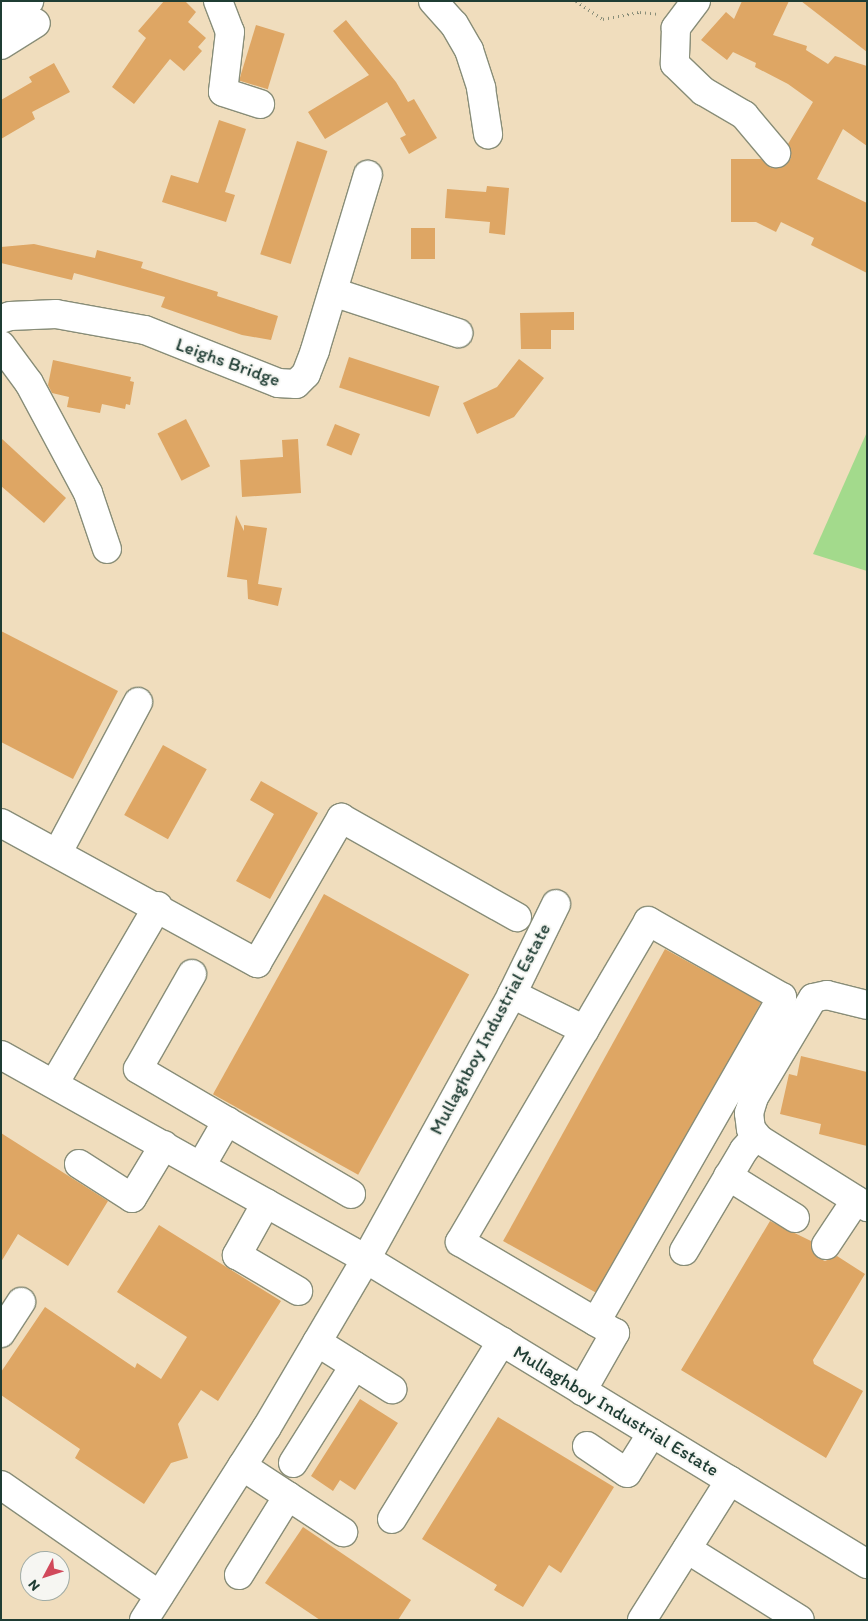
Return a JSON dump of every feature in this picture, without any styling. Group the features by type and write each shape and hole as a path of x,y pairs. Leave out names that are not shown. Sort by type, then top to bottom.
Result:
{"street":[{"path":"218,1 230,32 223,92 260,104"},
{"path":"433,1 454,24 469,50 480,88 488,134"},
{"path":"696,1 676,28 675,64 704,91 744,115 776,153"},
{"path":"1,16 33,12"},
{"path":"1,44 33,12"},
{"name":"Leighs Bridge","path":"1,319 10,316 56,314 145,330 278,383 296,384 306,374 368,175"},
{"path":"333,292 458,333"},
{"path":"1,345 29,384 88,493 107,549"},
{"path":"58,852 138,702"},
{"name":"Mullaghboy Industrial Estate","path":"1,823 158,906 257,963 341,818 518,916"},
{"name":"Mullaghboy Industrial Estate","path":"144,1620 242,1466 366,1259 512,994 556,904"},
{"path":"54,1084 158,906"},
{"path":"582,1391 615,1333 596,1322 460,1242 648,921 782,997 596,1322"},
{"path":"192,974 138,1069 351,1194"},
{"path":"512,994 585,1030"},
{"path":"826,1245 861,1204 756,1136 751,1129 749,1113 754,1097 813,998 827,995 867,1005"},
{"name":"Mullaghboy Industrial Estate","path":"1,1056 366,1259 867,1564"},
{"path":"201,1166 227,1121"},
{"path":"684,1251 728,1176 756,1136"},
{"path":"79,1164 132,1198 164,1145"},
{"path":"728,1176 795,1218"},
{"path":"266,1203 237,1256 298,1291"},
{"path":"1,1333 21,1302"},
{"path":"317,1342 392,1390"},
{"path":"392,1519 502,1342"},
{"path":"293,1463 354,1366"},
{"path":"587,1446 627,1473 652,1433"},
{"path":"242,1466 344,1532"},
{"path":"642,1620 730,1480"},
{"path":"1,1485 159,1595"},
{"path":"239,1574 288,1496"},
{"path":"687,1549 800,1620"}],"path":[{"path":"576,1 603,20 640,12 657,12 665,18"}],"green space":[{"path":"867,432 867,571 813,554"}],"building":[{"path":"164,1 185,1 196,12 188,22 206,38 198,47 202,51 184,71 170,59 134,104 112,87 146,38 138,31"},
{"path":"742,1 789,1 773,35 807,46 806,50 828,64 835,56 867,66 867,146 843,129 817,179 867,203 867,273 811,245 814,238 781,222 776,232 756,222 731,222 731,159 761,159 771,168 786,165 791,158 788,144 813,102 788,84 755,67 756,63 733,52 727,60 701,40 726,12 734,19"},
{"path":"801,1 867,1 867,52"},
{"path":"346,20 396,82 408,102 414,99 437,138 409,154 400,138 406,135 387,102 325,139 308,112 369,75 333,31"},
{"path":"256,25 285,34 268,89 239,80"},
{"path":"54,63 70,92 32,112 35,119 1,139 1,100 32,82 29,77"},
{"path":"219,120 246,129 225,192 235,195 226,222 162,202 171,175 198,183"},
{"path":"297,141 327,151 291,264 260,254"},
{"path":"487,186 509,188 505,235 489,233 490,222 445,218 447,189 486,192"},
{"path":"411,228 435,228 435,259 411,259"},
{"path":"34,244 95,258 97,250 143,262 141,268 218,292 217,296 278,316 271,340 242,335 161,307 165,297 74,273 72,280 1,263 1,247"},
{"path":"574,312 574,330 551,330 551,349 521,349 520,313"},
{"path":"349,357 439,386 429,417 339,387"},
{"path":"519,359 544,378 514,417 477,434 463,403 497,387"},
{"path":"53,360 131,377 130,381 134,382 130,405 126,404 125,409 102,404 100,413 67,407 69,397 52,393 48,385"},
{"path":"186,419 210,466 182,481 157,434"},
{"path":"335,424 360,434 351,455 326,445"},
{"path":"1,438 66,498 44,523 1,486"},
{"path":"298,439 301,493 242,497 240,460 283,457 282,440"},
{"path":"236,515 244,531 244,525 267,528 258,584 282,588 278,606 248,599 247,580 227,577"},
{"path":"1,631 118,691 73,779 1,742"},
{"path":"163,745 207,769 168,839 124,815"},
{"path":"261,781 318,813 270,899 236,881 274,814 250,800"},
{"path":"324,894 469,974 358,1175 213,1094"},
{"path":"665,949 761,1002 599,1294 503,1241"},
{"path":"801,1056 867,1072 867,1146 819,1134 821,1124 780,1114 789,1074 797,1076"},
{"path":"1,1133 108,1201 68,1266 18,1234 1,1262"},
{"path":"770,1221 811,1241 812,1251 818,1258 825,1261 837,1256 865,1274 813,1360 814,1364 863,1391 826,1458 681,1370"},
{"path":"159,1225 281,1301 218,1401 201,1390 178,1424 188,1458 171,1463 144,1504 75,1458 80,1449 1,1395 1,1372 45,1307 135,1368 137,1363 161,1379 187,1337 117,1292"},
{"path":"360,1399 398,1423 355,1490 340,1480 333,1491 311,1476"},
{"path":"498,1417 614,1487 561,1573 549,1565 523,1607 494,1590 497,1585 422,1539"},
{"path":"303,1527 411,1600 398,1620 320,1620 265,1583"}]}
